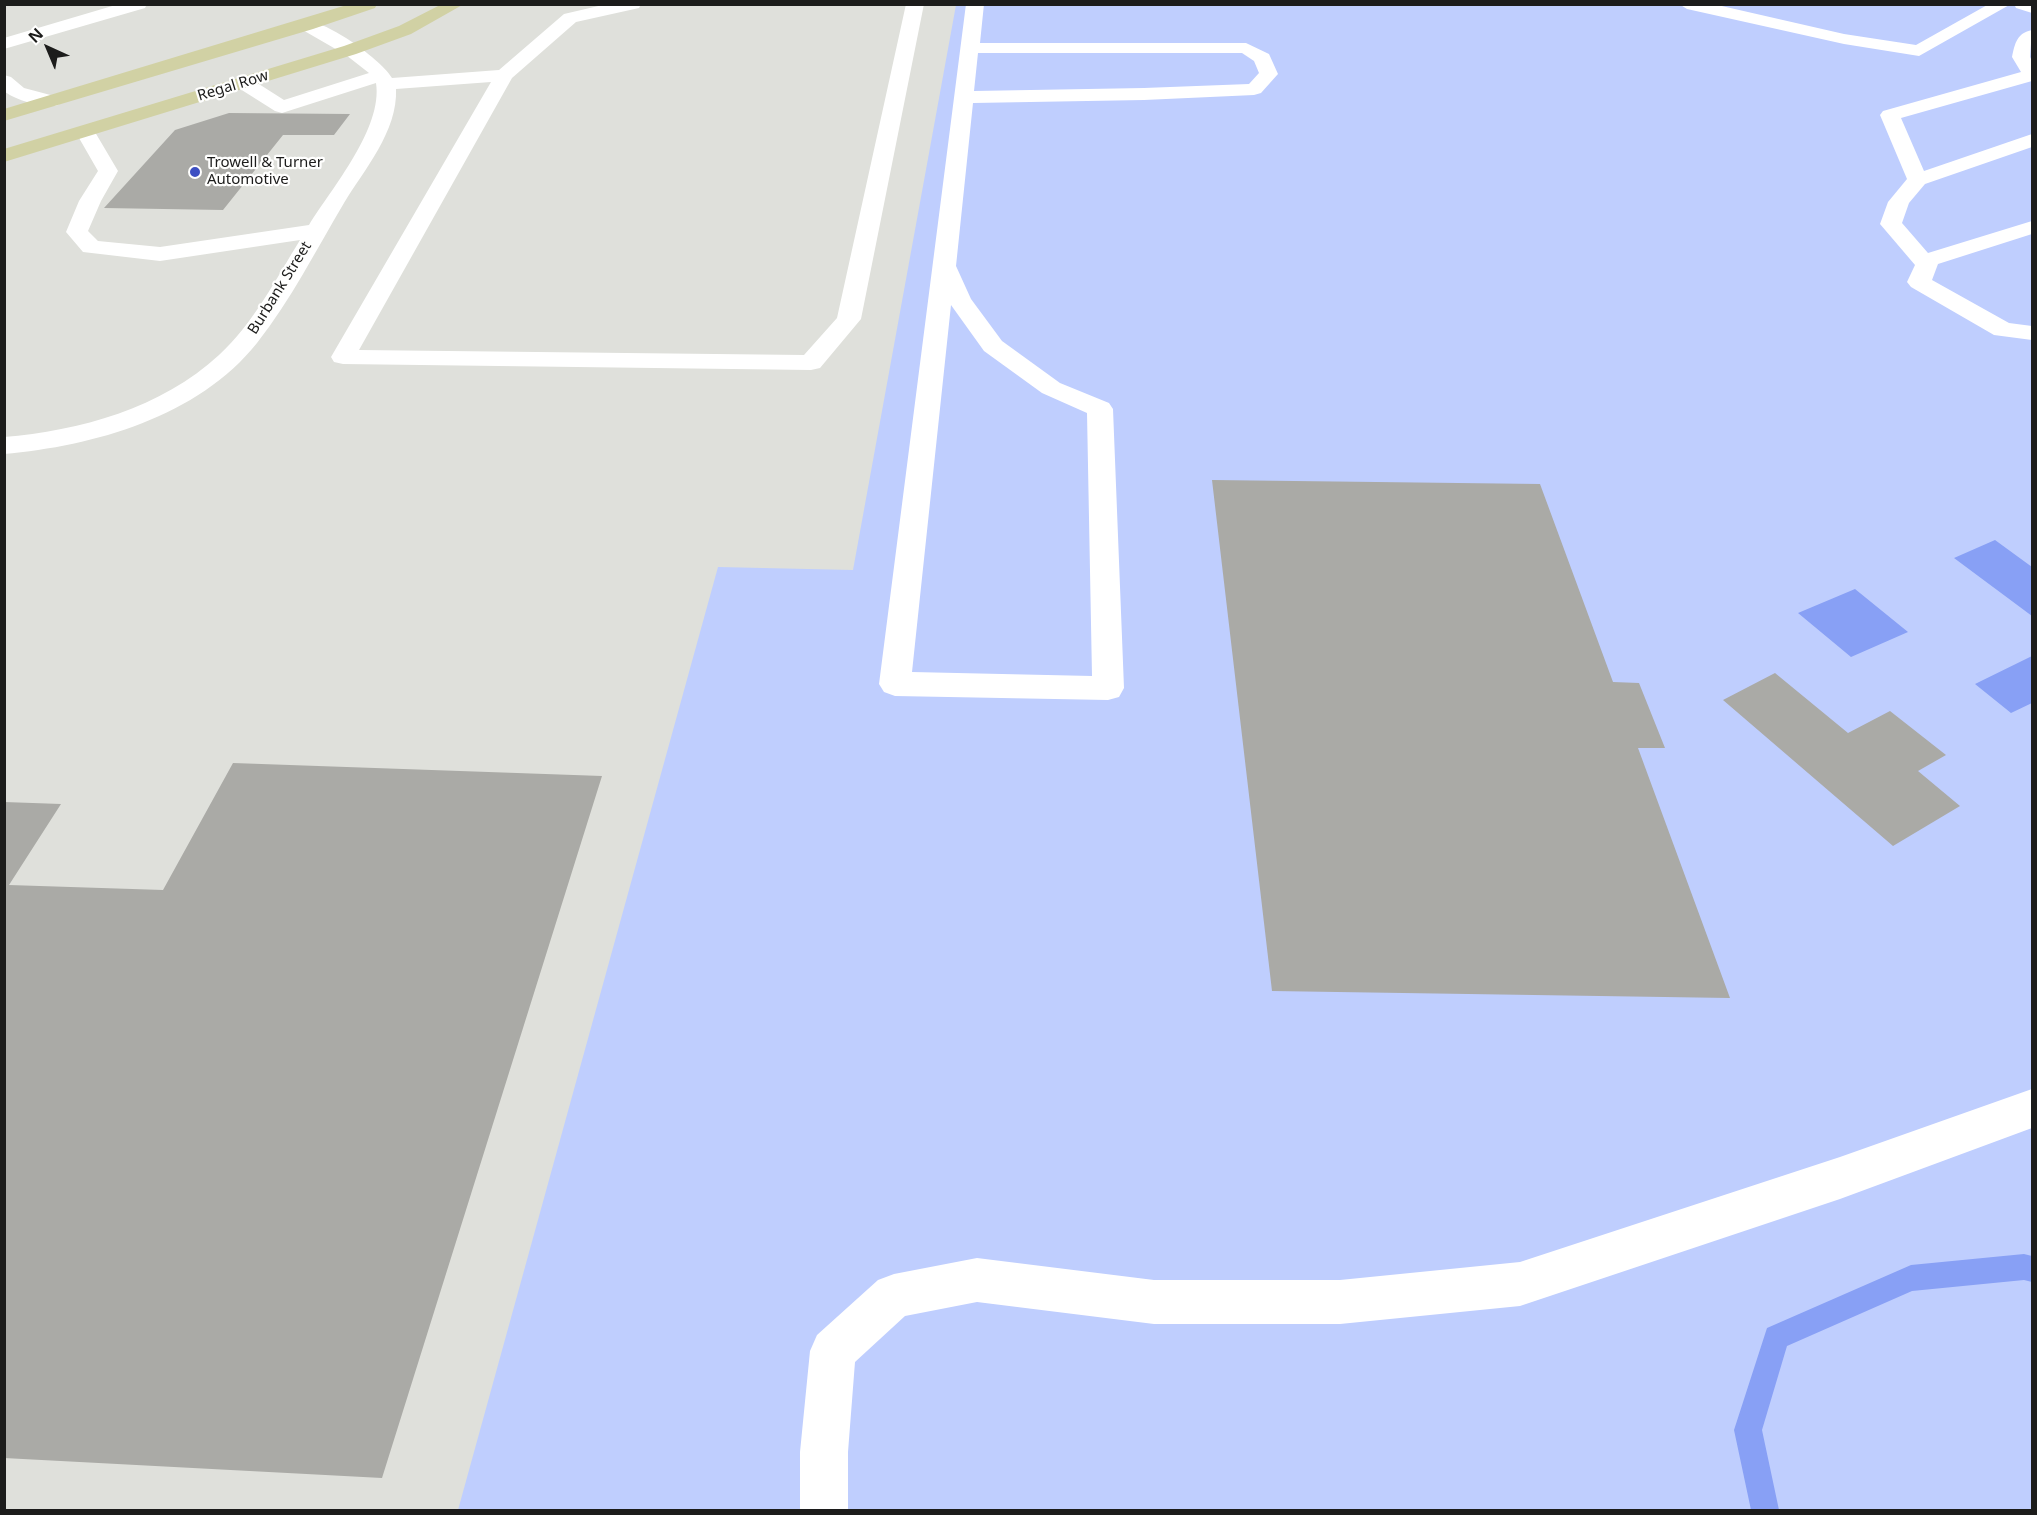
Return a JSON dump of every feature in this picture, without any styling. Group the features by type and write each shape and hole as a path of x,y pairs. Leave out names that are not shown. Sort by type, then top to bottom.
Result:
{"main road":[{"path":"4,115 308,25 369,4"},
{"name":"Regal Row","path":"4,156 350,50 405,30 456,4"},
{"path":"4,134 17,128 51,101"}],"street":[{"path":"4,44 139,4"},
{"path":"633,4 570,18 504,75 343,357 811,363 849,319 915,4"},
{"path":"945,267 960,300 993,346 1051,388 1100,409 1108,688 895,684 975,4"},
{"path":"1687,4 1844,39 1919,51 2003,4"},
{"path":"2022,4 2032,8"},
{"path":"308,25 377,69 383,79"},
{"path":"1918,180 1890,115 2032,75 2021,57 2024,41 2032,35"},
{"path":"964,97 1144,94 1254,88 1269,74 1262,58 1246,48 1200,46 970,48"},
{"path":"244,83 282,107 383,79 504,75"},
{"name":"Burbank Street","path":"4,446 31,445 101,428 158,406 218,370 248,339 372,142 386,104 383,79"},
{"path":"4,81 17,92 51,101"},
{"path":"85,132 108,171 90,201 76,232 91,247 160,254 315,231"},
{"path":"1927,265 1891,224 1899,202 1918,180 2032,140"},
{"path":"2032,227 1929,260 1919,282 2003,330 2032,333"},
{"path":"824,1510 824,1452 833,1351 894,1296 977,1280 1154,1302 1340,1302 1521,1284 1840,1178 2032,1109"}],"shaded area":[{"path":"956,5 2032,5 2032,1510 458,1510 718,567 853,570"}],"water":[{"path":"1995,540 2032,567 2032,616 1954,558"},
{"path":"1855,589 1908,632 1851,657 1798,613"},
{"path":"2032,656 2032,703 2011,713 1975,684"}],"building":[{"name":"Trowell & Turner Automotive","path":"229,113 350,114 334,135 283,135 223,210 104,208 175,130"},
{"path":"1212,480 1540,484 1613,682 1639,683 1665,748 1638,748 1730,998 1272,991"},
{"path":"1775,673 1848,733 1890,711 1946,755 1918,771 1960,806 1893,846 1723,700"},
{"path":"233,763 602,776 382,1478 4,1458 4,802 61,804 9,885 163,890"}],"waterway":[{"path":"1765,1510 1748,1430 1776,1337 1911,1278 2024,1267 2032,1269"}],"place":[{"name":"Trowell & Turner Automotive","path":"195,172"}]}
